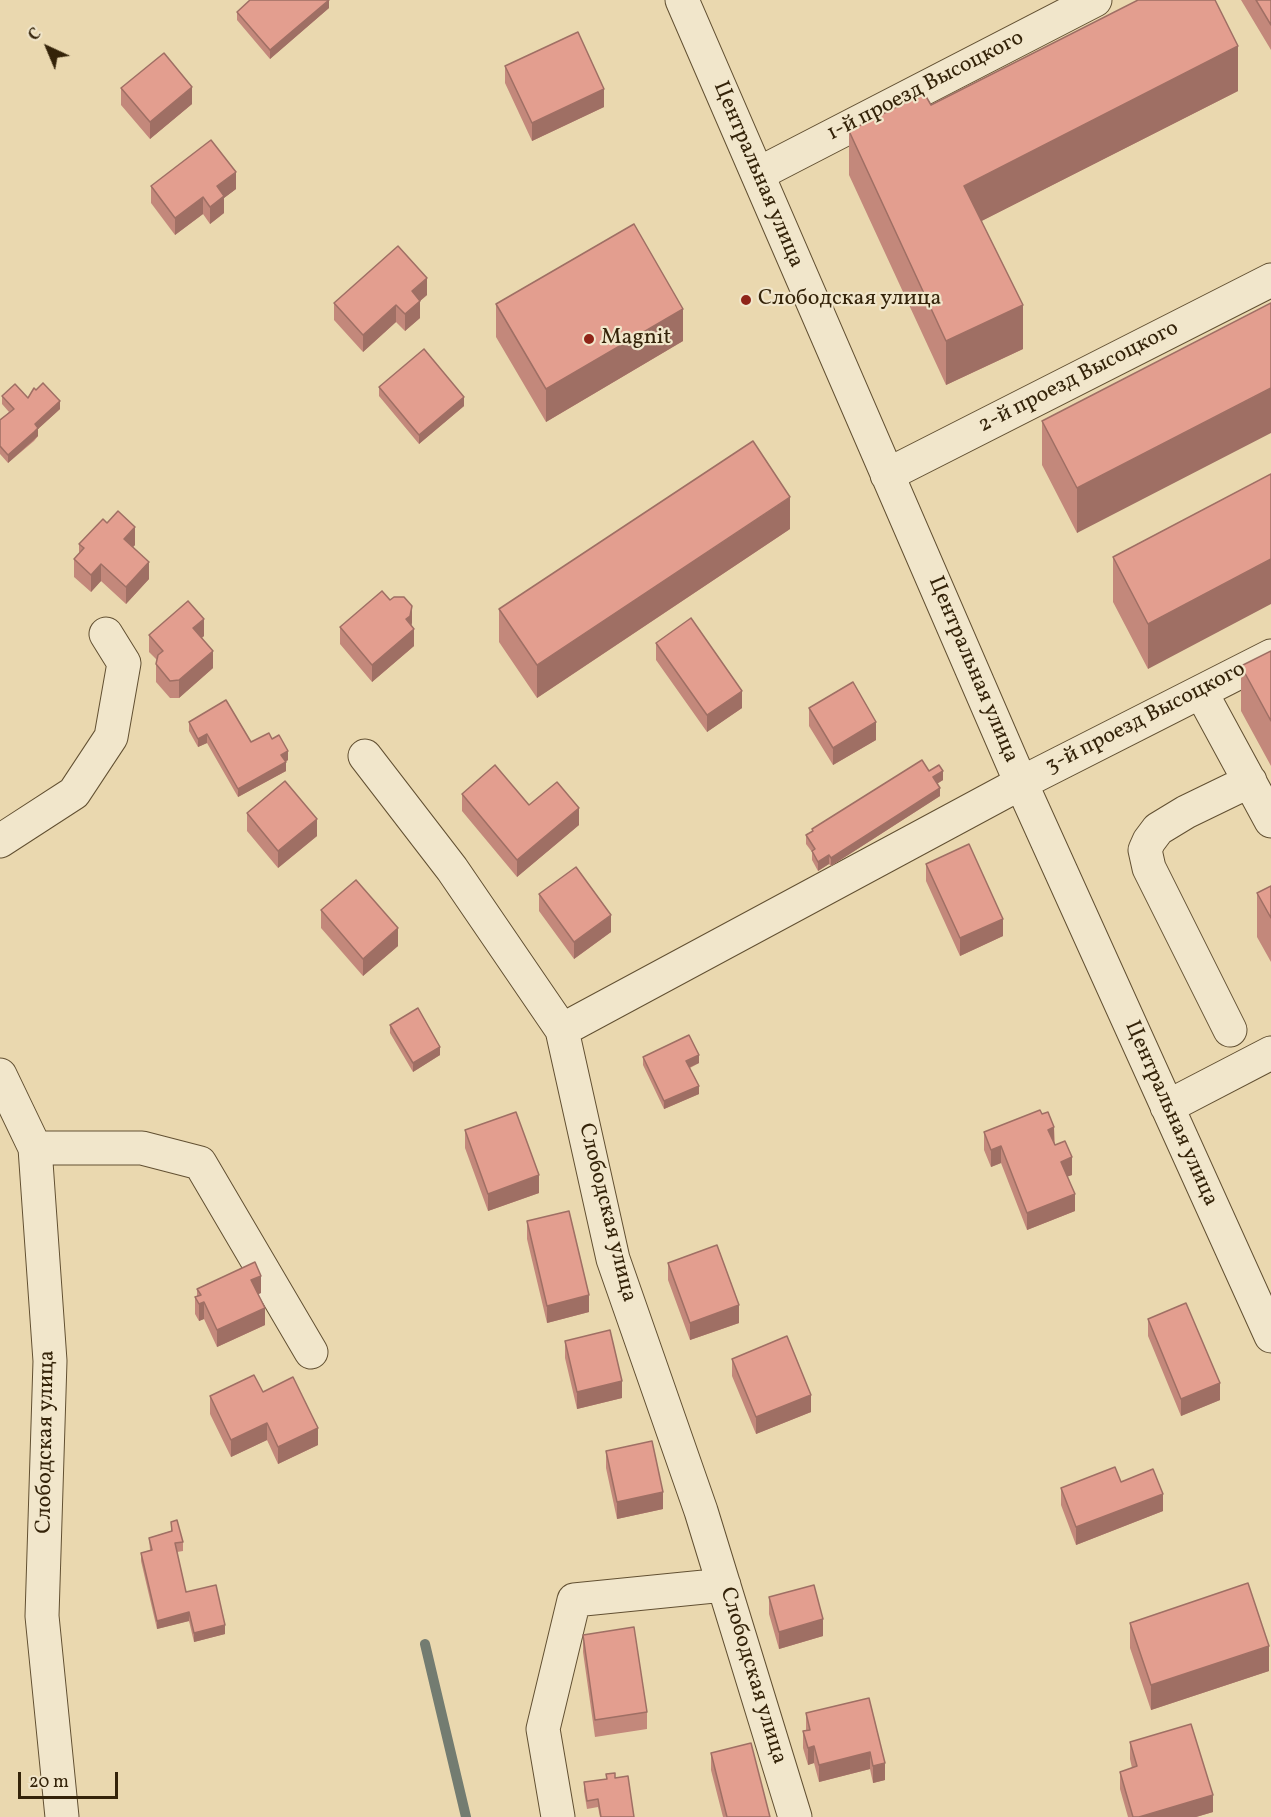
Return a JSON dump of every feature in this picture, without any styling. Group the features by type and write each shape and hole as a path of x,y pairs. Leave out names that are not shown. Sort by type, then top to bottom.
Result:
{"street":[{"name":"Центральная улица","path":"681,0 1021,783 1271,1336"},
{"name":"1-й проезд Высоцкого","path":"758,174 1095,0"},
{"name":"2-й проезд Высоцкого","path":"887,475 1271,280"},
{"path":"0,841 74,794 111,737 124,663 106,634"},
{"name":"3-й проезд Высоцкого","path":"562,1030 1021,783 1271,656"},
{"path":"1201,692 1271,821"},
{"name":"Слободская улица","path":"365,756 452,869 562,1030 613,1259 701,1511 795,1817"},
{"path":"1230,1030 1149,868 1145,850 1158,829 1186,812 1250,781"},
{"path":"1167,1107 1271,1053"},
{"name":"Слободская улица","path":"0,1075 35,1148 50,1361 42,1616 62,1817"},
{"path":"35,1148 142,1148 200,1163 311,1352"},
{"path":"558,1817 543,1729 574,1600 724,1585"}],"building":[{"path":"250,0 329,0 270,50 237,12"},
{"path":"1138,0 1215,0 1238,46 964,186 1023,305 946,341 849,131 924,93 931,105"},
{"path":"1256,0 1271,0 1271,25"},
{"path":"578,32 604,89 532,123 505,66"},
{"path":"164,53 192,87 150,122 121,88"},
{"path":"211,140 236,172 217,186 224,196 210,207 203,197 175,218 151,186"},
{"name":"Magnit","path":"634,224 683,309 546,389 496,304"},
{"path":"398,246 427,278 412,291 420,301 405,314 396,305 363,335 334,303"},
{"path":"1271,303 1271,388 1077,488 1042,421"},
{"path":"424,349 464,397 419,435 379,387"},
{"path":"43,383 60,401 35,424 38,428 8,455 0,446 0,420 14,409 2,396 15,384 28,398 34,388 36,390"},
{"path":"753,441 790,497 537,665 499,609"},
{"path":"1271,474 1271,559 1148,624 1113,557"},
{"path":"118,511 135,527 124,539 149,562 126,587 101,564 91,575 74,559 84,548 79,544 103,519 107,523"},
{"path":"382,591 390,600 394,597 404,597 412,606 410,616 406,619 414,629 372,665 340,627"},
{"path":"188,601 204,619 193,628 213,651 179,680 170,681 156,664 158,655 163,651 149,635"},
{"path":"691,618 742,691 707,715 656,643"},
{"path":"1271,651 1271,721 1241,666"},
{"path":"853,682 876,722 833,748 809,708"},
{"path":"226,700 251,742 269,733 272,739 279,735 288,751 281,755 286,762 238,789 207,734 198,739 189,722"},
{"path":"922,760 929,771 939,765 943,771 933,777 940,788 831,858 829,855 818,862 812,851 815,849 806,835 813,831 812,829"},
{"path":"495,765 529,805 557,782 579,808 517,860 462,794"},
{"path":"285,781 317,819 278,851 247,813"},
{"path":"969,844 1003,919 960,938 926,864"},
{"path":"576,867 611,915 574,942 539,894"},
{"path":"356,880 398,928 363,959 321,910"},
{"path":"1271,886 1271,918 1257,893"},
{"path":"418,1008 440,1047 413,1063 390,1025"},
{"path":"689,1035 699,1055 686,1061 699,1086 664,1101 643,1057"},
{"path":"1040,1110 1042,1114 1048,1112 1054,1127 1048,1130 1055,1145 1065,1141 1072,1157 1061,1162 1075,1194 1027,1213 1001,1146 991,1150 984,1132"},
{"path":"516,1112 539,1175 488,1194 465,1130"},
{"path":"569,1211 589,1295 547,1306 527,1221"},
{"path":"717,1245 739,1305 690,1323 668,1263"},
{"path":"255,1262 261,1276 251,1280 265,1308 217,1330 204,1302 199,1304 195,1297 201,1295 197,1289"},
{"path":"1186,1303 1220,1383 1181,1399 1148,1319"},
{"path":"610,1330 622,1381 577,1392 565,1341"},
{"path":"787,1336 811,1395 756,1417 732,1359"},
{"path":"254,1375 263,1392 293,1377 318,1428 278,1447 267,1423 231,1440 210,1396"},
{"path":"652,1441 663,1492 617,1502 606,1451"},
{"path":"1115,1467 1121,1482 1153,1469 1163,1494 1076,1527 1061,1488"},
{"path":"177,1520 183,1542 175,1543 186,1592 216,1585 225,1625 194,1633 189,1612 157,1621 141,1553 152,1550 149,1538 172,1531 171,1522"},
{"path":"1248,1583 1269,1646 1151,1685 1130,1623"},
{"path":"814,1585 823,1619 779,1632 769,1597"},
{"path":"634,1627 647,1712 595,1720 583,1635"},
{"path":"869,1698 885,1763 873,1766 870,1752 819,1765 814,1746 808,1748 803,1731 810,1730 806,1713"},
{"path":"1191,1724 1213,1795 1133,1817 1120,1772 1137,1766 1130,1742"},
{"path":"751,1743 770,1817 727,1817 711,1753"},
{"path":"615,1773 615,1778 628,1776 634,1817 601,1817 598,1799 587,1801 584,1782 607,1779 606,1774"}],"waterway":[{"path":"425,1644 466,1817"}],"place":[{"name":"Слободская улица","path":"746,300"},
{"name":"Magnit","path":"589,339"}]}
